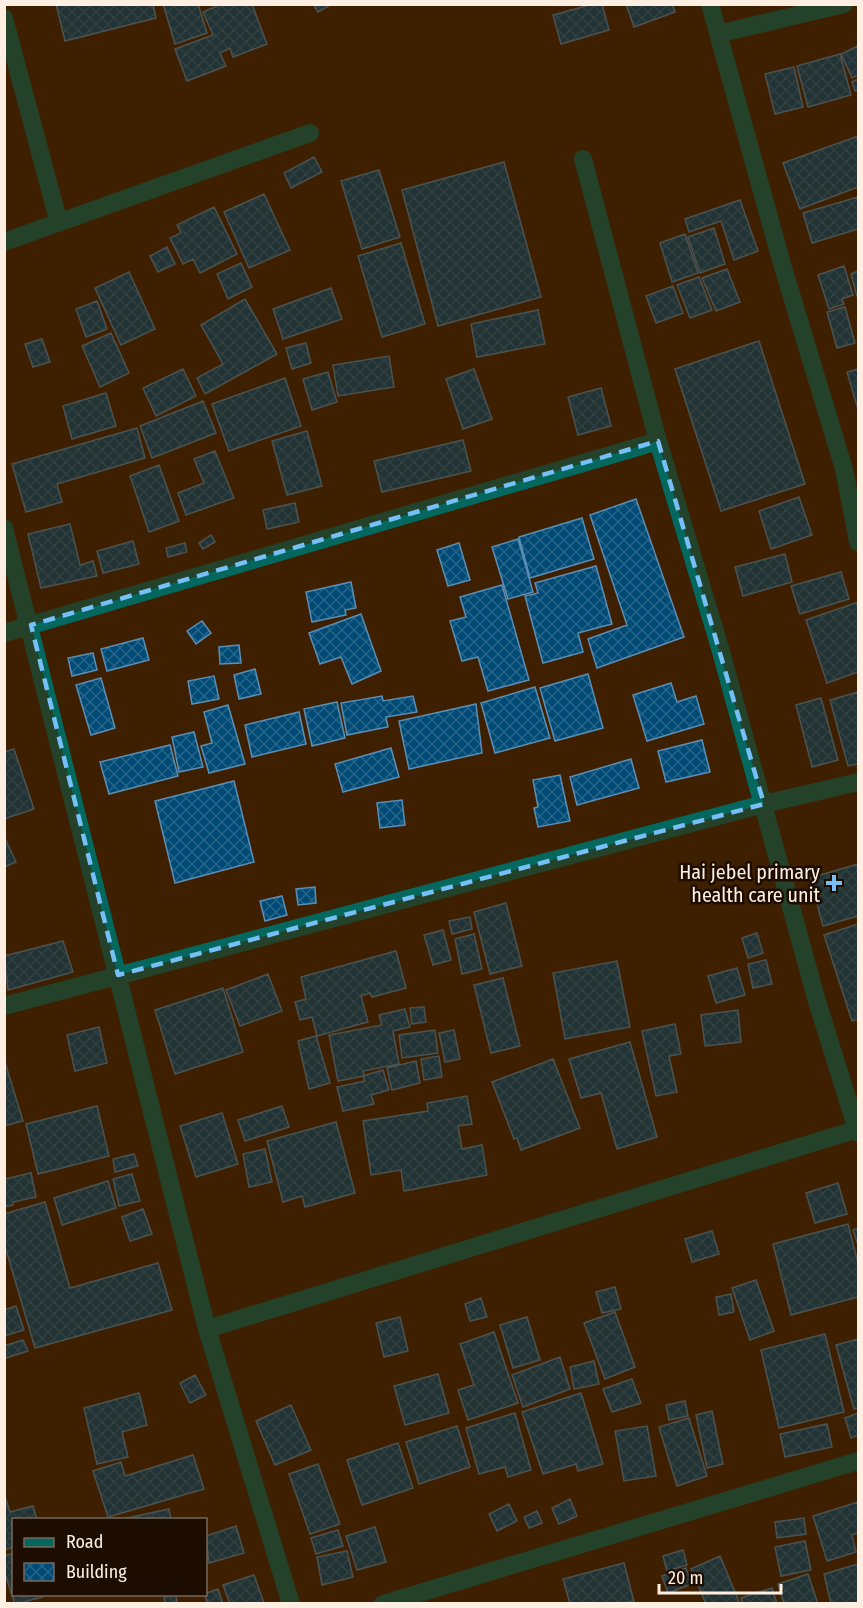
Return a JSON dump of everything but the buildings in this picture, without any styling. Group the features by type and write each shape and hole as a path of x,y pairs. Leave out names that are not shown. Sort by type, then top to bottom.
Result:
{"street":[{"path":"710,4 782,264 844,469 858,542"},
{"path":"718,34 844,4"},
{"path":"4,18 59,223"},
{"path":"4,242 310,133"},
{"path":"207,1329 858,1131 819,1009 764,804 658,441 584,159"},
{"path":"4,633 658,441"},
{"path":"4,528 31,625 207,1329 291,1604"},
{"path":"4,1006 764,804 858,782"},
{"path":"383,1604 858,1461"}],"highlighted area":[{"path":"658,441 764,804 118,975 31,625"}],"place":[{"name":"Hai jebel primary health care unit","path":"834,883"}]}
